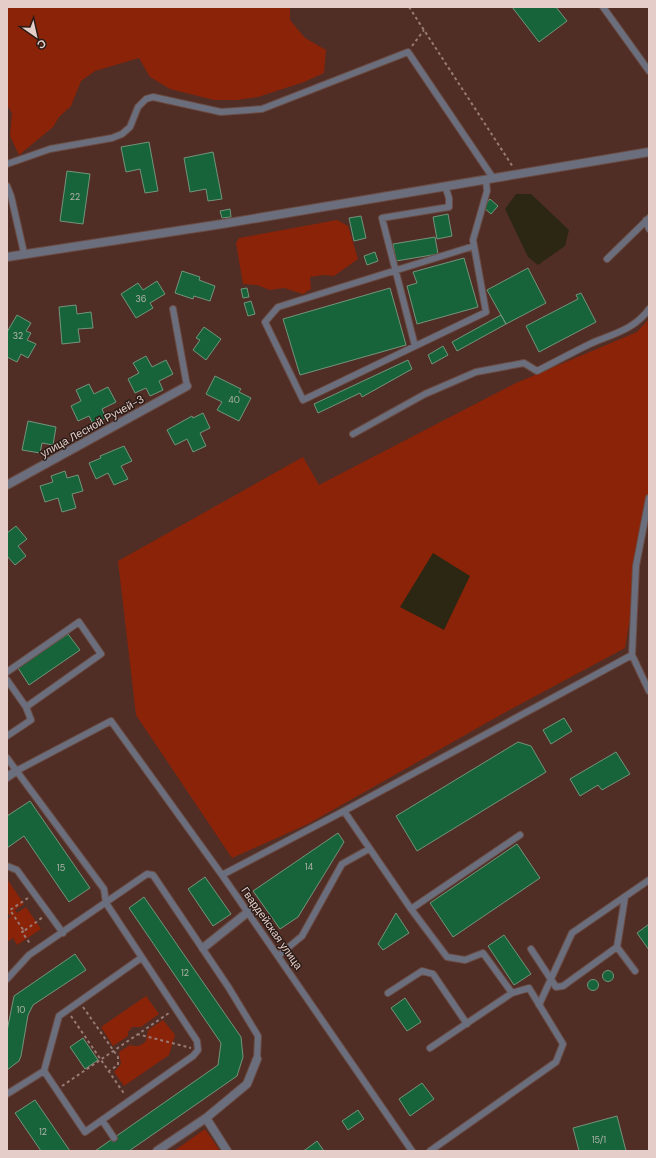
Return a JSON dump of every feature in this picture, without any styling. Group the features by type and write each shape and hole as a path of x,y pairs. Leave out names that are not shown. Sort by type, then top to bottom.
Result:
{"street":[{"path":"7,257 24,253 222,224 649,152"},
{"name":"улица Лесной Ручей-3","path":"7,486 187,386"},
{"path":"7,777 16,771"},
{"path":"203,948 248,912"},
{"path":"157,1151 206,1118 246,1084 257,1059"},
{"path":"206,1118 227,1151"}],"lane":[{"path":"602,7 649,71"},
{"path":"7,164 50,149 112,138 122,134 130,127 138,107 146,99 153,97 221,112 262,109 408,52 490,179 472,240 474,246 486,312 303,400 265,322 278,307 474,246"},
{"path":"7,186 11,196 24,253"},
{"path":"415,346 382,218 449,206 449,198 445,186"},
{"path":"648,219 649,228"},
{"path":"607,259 648,219"},
{"path":"173,309 187,386"},
{"path":"353,434 425,394 476,372 524,363 537,371 592,343 628,328 644,316 649,309"},
{"path":"649,498 636,566 632,655 649,691"},
{"path":"7,672 79,622 101,654 26,707"},
{"path":"222,875 344,812 632,655"},
{"path":"7,680 26,707 31,720 7,736"},
{"name":"Гвардейская улица","path":"16,771 111,721 248,912 412,1151"},
{"path":"7,758 104,889 106,903 197,1041 198,1050 194,1056 85,1132 44,1071"},
{"path":"344,812 411,909 447,956 465,960 483,953 512,994"},
{"path":"411,909 520,835"},
{"path":"278,956 302,936 342,864 369,848"},
{"path":"7,866 17,870 62,933"},
{"path":"7,979 22,961 35,951 147,874 153,875 203,948 258,1036 257,1059"},
{"path":"539,1004 572,933 649,880"},
{"path":"531,950 556,986 563,986 617,947 625,897"},
{"path":"617,947 635,971"},
{"path":"7,1094 44,1071 58,1016 141,958"},
{"path":"388,993 422,971 433,974 467,1024"},
{"path":"430,1048 512,994 529,988 563,1044 556,1062 430,1151"},
{"path":"102,1120 114,1138"}],"path":[{"path":"409,7 518,174"},
{"path":"408,52 424,30"},
{"path":"34,894 10,910 24,931 22,932 35,951"},
{"path":"24,931 48,913"},
{"path":"79,1001 118,1057 118,1065 109,1071"},
{"path":"56,1090 175,1009"},
{"path":"67,1010 129,1101"},
{"path":"137,1034 198,1050"}],"shaded area":[{"path":"7,7 290,7 290,20 305,38 326,50 324,73 304,82 258,97 237,100 214,100 170,89 150,77 139,58 95,71 81,81 71,106 59,117 53,127 19,155 10,136 12,113 7,105"},
{"path":"516,194 531,194 569,230 565,246 538,265 528,257 505,209"},
{"path":"337,220 348,226 358,259 334,276 324,275 310,277 311,289 303,294 284,288 270,290 257,285 243,284 236,243 239,238"},
{"path":"649,319 649,503 625,648 504,713 308,824 232,858 136,715 118,561 303,457 319,485 516,383 637,332"},
{"path":"433,553 470,576 444,630 400,607"},
{"path":"7,879 24,904 15,910 17,913 26,907 41,929 17,945 13,938 7,942 7,920 11,917 9,914 7,915"},
{"path":"146,996 159,1014 141,1027 132,1027 128,1032 128,1036 113,1046 101,1027"},
{"path":"163,1020 175,1035 169,1055 124,1086 114,1072 121,1064 119,1052 130,1045 139,1046 142,1044 146,1041 148,1030"},
{"path":"205,1129 220,1151 174,1151"}],"building":[{"path":"512,7 556,7 567,21 539,42"},
{"path":"149,142 158,191 145,193 140,169 126,172 121,147"},
{"path":"213,152 222,199 208,201 206,189 190,192 184,158"},
{"path":"67,171 90,174 83,224 60,221"},
{"path":"490,199 498,206 491,214 483,207"},
{"path":"230,209 231,217 222,218 220,211"},
{"path":"448,214 452,236 437,239 433,217"},
{"path":"361,216 366,238 354,241 349,218"},
{"path":"435,237 438,254 396,261 393,244"},
{"path":"375,252 378,261 367,265 364,256"},
{"path":"464,258 478,307 417,324 407,286 417,283 413,272"},
{"path":"528,268 546,303 506,324 487,290"},
{"path":"182,271 200,277 199,280 215,286 210,301 194,296 193,299 175,293"},
{"path":"157,281 165,294 150,303 153,308 136,318 121,294 138,283 143,290"},
{"path":"247,288 249,297 243,298 241,289"},
{"path":"390,288 406,345 300,375 283,319"},
{"path":"581,293 596,322 539,352 526,326 578,299 576,295"},
{"path":"251,301 255,314 248,316 244,303"},
{"path":"76,305 77,314 91,312 93,328 78,329 80,342 62,344 59,307"},
{"path":"17,315 31,323 26,331 31,333 27,340 36,344 28,358 21,354 17,362 7,357 7,332"},
{"path":"501,315 506,324 457,351 452,342"},
{"path":"204,327 221,339 206,360 193,350 200,340 196,338"},
{"path":"443,346 448,355 432,364 428,355"},
{"path":"146,356 152,367 166,360 173,374 159,381 163,390 150,396 146,388 135,393 128,379 139,373 133,363"},
{"path":"408,360 412,369 362,397 360,393 318,413 314,404"},
{"path":"215,376 241,389 239,392 251,398 239,421 217,410 222,402 206,394"},
{"path":"89,384 94,394 108,387 116,402 102,409 106,418 93,424 89,416 78,421 71,406 81,401 76,390"},
{"path":"203,413 210,428 200,433 206,446 193,452 187,439 175,445 167,430 192,416 193,418"},
{"path":"28,421 56,427 53,445 42,443 40,453 22,450"},
{"path":"124,446 132,461 121,466 128,479 114,485 108,473 96,479 89,463 101,458 100,456"},
{"path":"65,471 67,478 78,475 83,491 72,494 76,508 62,512 58,498 45,502 40,486 53,482 51,476"},
{"path":"16,526 27,539 18,546 26,556 15,565 7,556 7,533"},
{"path":"68,634 80,650 29,685 18,668"},
{"path":"564,718 572,731 551,744 543,730"},
{"path":"518,742 531,746 546,772 417,851 396,816"},
{"path":"616,752 630,774 602,790 598,785 580,796 570,779"},
{"path":"30,801 90,888 69,902 24,836 7,848 7,816"},
{"path":"338,833 344,842 298,917 280,929 253,891"},
{"path":"517,844 540,878 453,937 430,903"},
{"path":"205,877 231,914 213,926 188,889"},
{"path":"144,897 241,1037 243,1057 237,1076 129,1151 95,1151 218,1065 221,1043 129,908"},
{"path":"396,913 409,933 383,950 378,944"},
{"path":"649,924 649,950 637,933"},
{"path":"504,935 531,974 514,985 488,946"},
{"path":"75,954 86,970 33,1005 28,1015 19,1061 7,1070 7,1031 14,996"},
{"path":"608,970 612,972 614,976 612,980 608,982 604,980 602,976 604,972"},
{"path":"593,979 597,981 599,985 597,989 593,991 589,989 587,985 589,981"},
{"path":"405,998 421,1022 407,1031 391,1008"},
{"path":"83,1038 98,1060 85,1069 70,1047"},
{"path":"422,1083 434,1099 410,1116 399,1099"},
{"path":"35,1100 70,1151 41,1151 15,1113"},
{"path":"358,1110 364,1119 348,1130 342,1121"},
{"path":"617,1116 626,1151 579,1151 573,1128"},
{"path":"317,1141 324,1151 301,1151 305,1150"}]}
